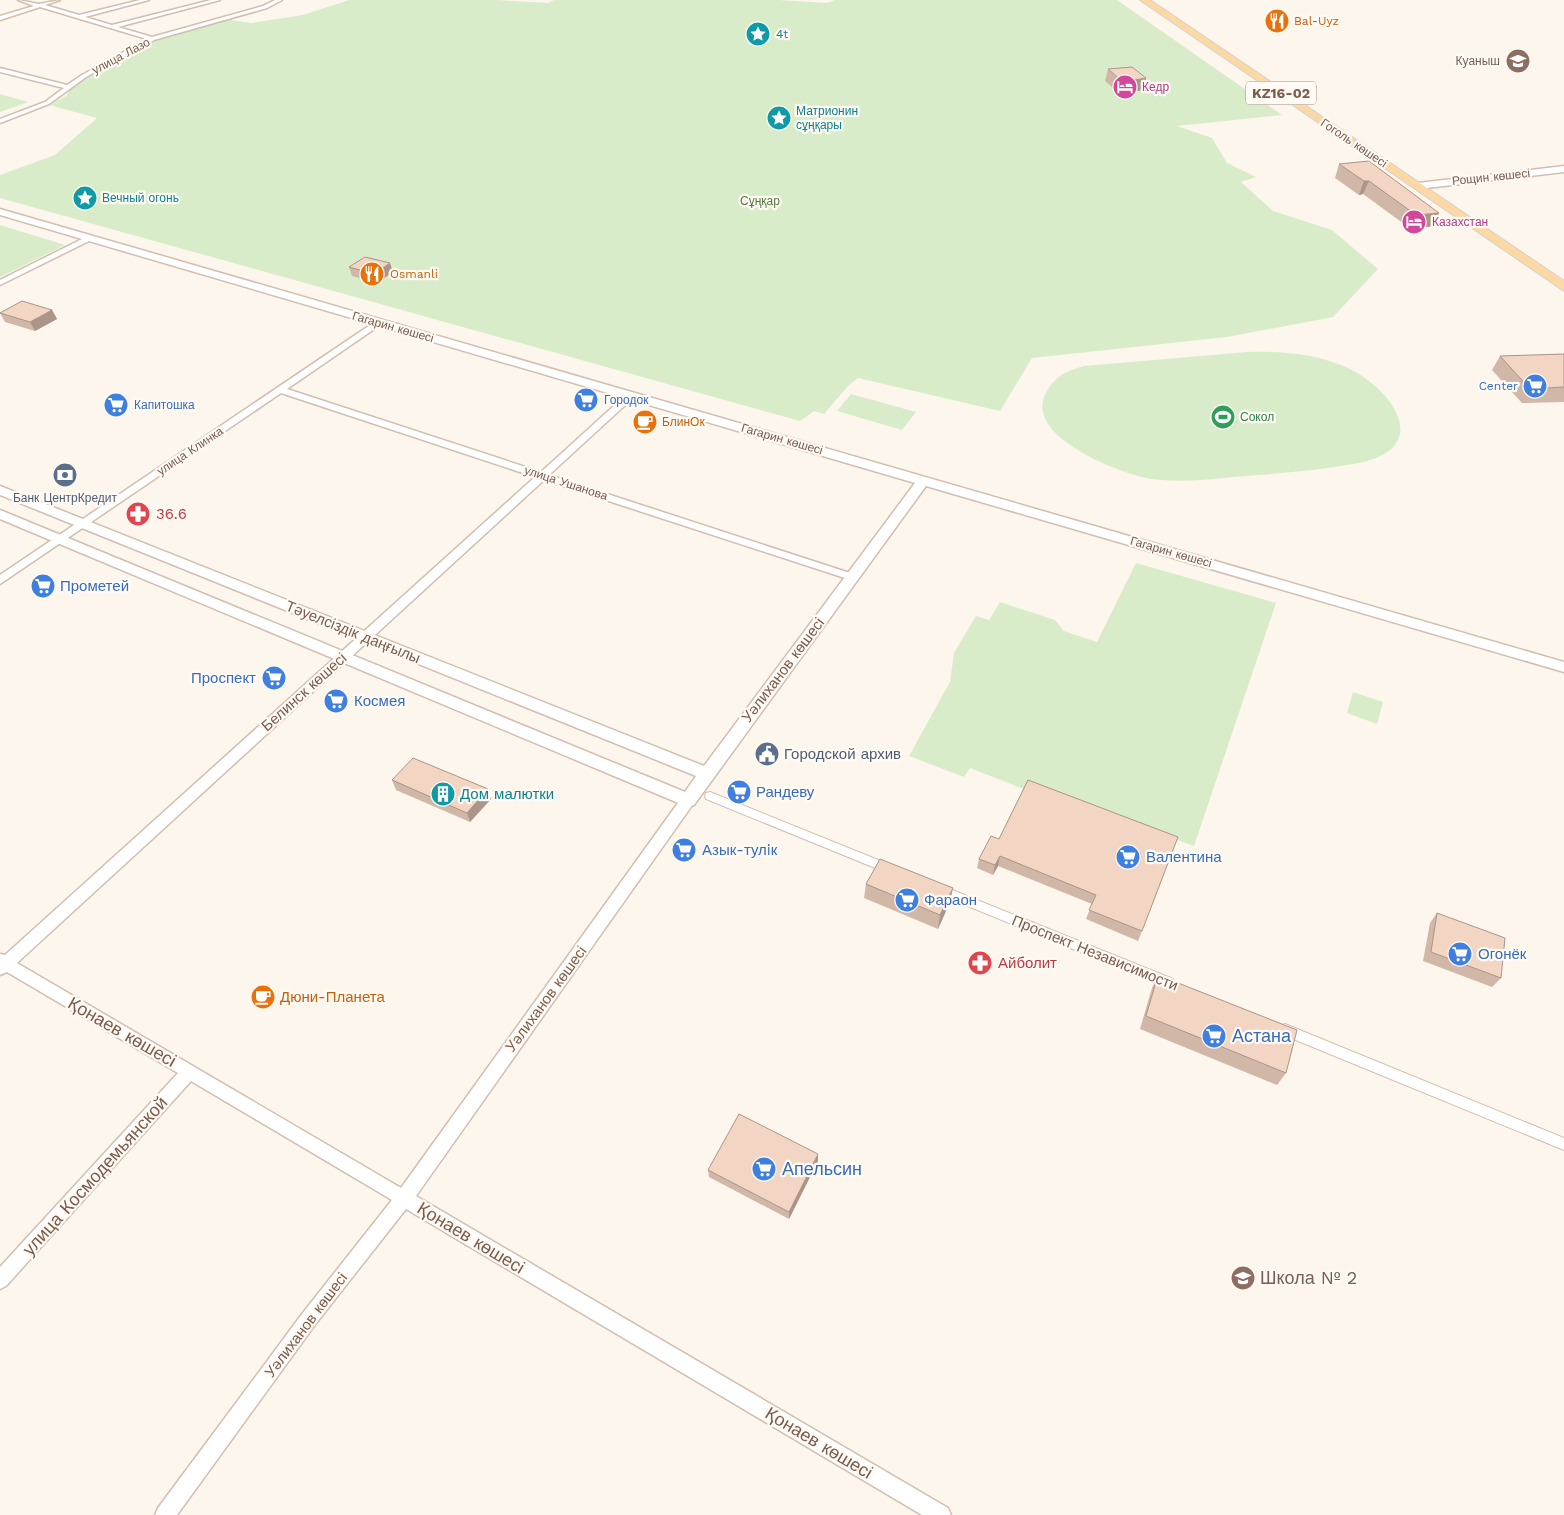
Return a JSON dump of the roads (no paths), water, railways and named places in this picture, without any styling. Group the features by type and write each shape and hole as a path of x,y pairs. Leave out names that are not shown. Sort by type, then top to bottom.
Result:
{"main road":[{"name":"Гоголь көшесі","path":"1144,0 1564,287"}],"street":[{"path":"21,0 152,39"},
{"path":"0,18 58,0"},
{"path":"80,17 146,0"},
{"path":"113,27 217,0"},
{"name":"улица Лазо","path":"0,121 47,104 67,87 152,39 265,6 279,0"},
{"path":"0,70 67,87"},
{"name":"Рощин көшесі","path":"1418,186 1564,169"},
{"name":"Гагарин көшесі","path":"0,212 1564,667"},
{"path":"0,282 91,238"},
{"name":"улица Клинка","path":"0,580 379,323"},
{"name":"улица Ушанова","path":"280,390 852,577"},
{"name":"Белинск көшесі","path":"2,964 366,637 631,395"},
{"name":"Уәлиханов көшесі","path":"165,1515 308,1320 404,1198 688,800 924,480"},
{"name":"Тәуелсіздік даңғылы","path":"0,490 707,774"},
{"name":"Тәуелсіздік даңғылы","path":"0,514 688,800"},
{"path":"710,796 904,875"},
{"name":"Проспект Независимости","path":"932,887 1177,986"},
{"name":"Қонаев көшесі","path":"2,964 404,1198 941,1515"},
{"path":"1273,1025 1564,1144"},
{"name":"улица Космодемьянской","path":"0,1280 189,1072"}],"place":[{"name":"Bal-Uyz","path":"1277,21"},
{"name":"4t","path":"758,34"},
{"name":"Куаныш","path":"1518,61"},
{"name":"Кедр","path":"1125,87"},
{"name":"Матрионин сұңқары","path":"779,118"},
{"name":"Вечный огонь","path":"85,198"},
{"name":"Казахстан","path":"1414,222"},
{"name":"Osmanli","path":"372,274"},
{"name":"Center","path":"1535,386"},
{"name":"Городок","path":"586,400"},
{"name":"Капитошка","path":"116,405"},
{"name":"Сокол","path":"1223,417"},
{"name":"БлинОк","path":"645,422"},
{"name":"Банк ЦентрКредит","path":"65,475"},
{"name":"36.6","path":"138,514"},
{"name":"Прометей","path":"43,586"},
{"name":"Проспект","path":"274,678"},
{"name":"Космея","path":"336,701"},
{"name":"Городской архив","path":"767,754"},
{"name":"Рандеву","path":"739,792"},
{"name":"Дом малютки","path":"443,794"},
{"name":"Азык-тулiк","path":"684,850"},
{"name":"Валентина","path":"1128,857"},
{"name":"Фараон","path":"907,900"},
{"name":"Огонёк","path":"1460,954"},
{"name":"Айболит","path":"980,963"},
{"name":"Дюни-Планета","path":"263,997"},
{"name":"Астана","path":"1214,1036"},
{"name":"Апельсин","path":"764,1169"},
{"name":"Школа № 2","path":"1243,1278"}],"park label":[{"name":"Сұңқар","path":"760,201"}]}
